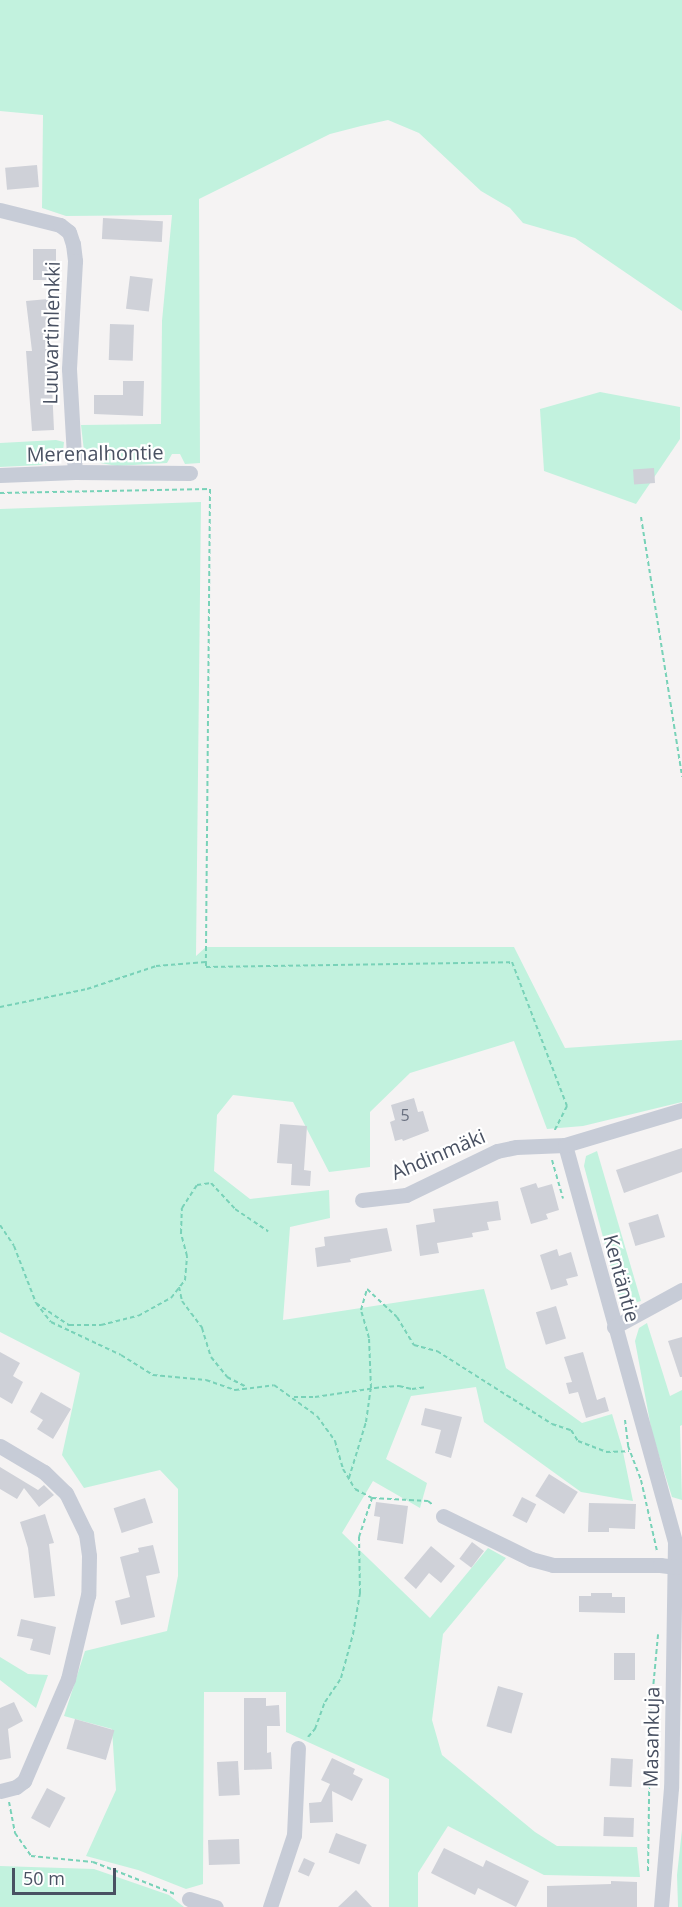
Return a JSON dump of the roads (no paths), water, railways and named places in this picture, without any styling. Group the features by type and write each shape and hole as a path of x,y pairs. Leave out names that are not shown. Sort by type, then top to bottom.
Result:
{"street":[{"name":"Luuvartinlenkki","path":"0,210 60,225 69,232 73,244 75,261 69,369 75,472"},
{"name":"Merenalhontie","path":"0,475 75,472 190,473"},
{"name":"Ahdinmäki","path":"362,1200 406,1195 497,1150 565,1145 682,1110"},
{"name":"Kentäntie","path":"565,1145 614,1327 632,1420"},
{"path":"614,1327 682,1290"},
{"name":"Masankuja","path":"632,1420 677,1520 668,1566 670,1799 661,1907"},
{"path":"0,1446 44,1472 66,1493 86,1534 89,1556 88,1595 68,1678 24,1781 4,1791"},
{"path":"443,1516 531,1559 553,1565 668,1566"},
{"path":"270,1907 294,1835 298,1748"},
{"path":"189,1899 216,1907"}]}
